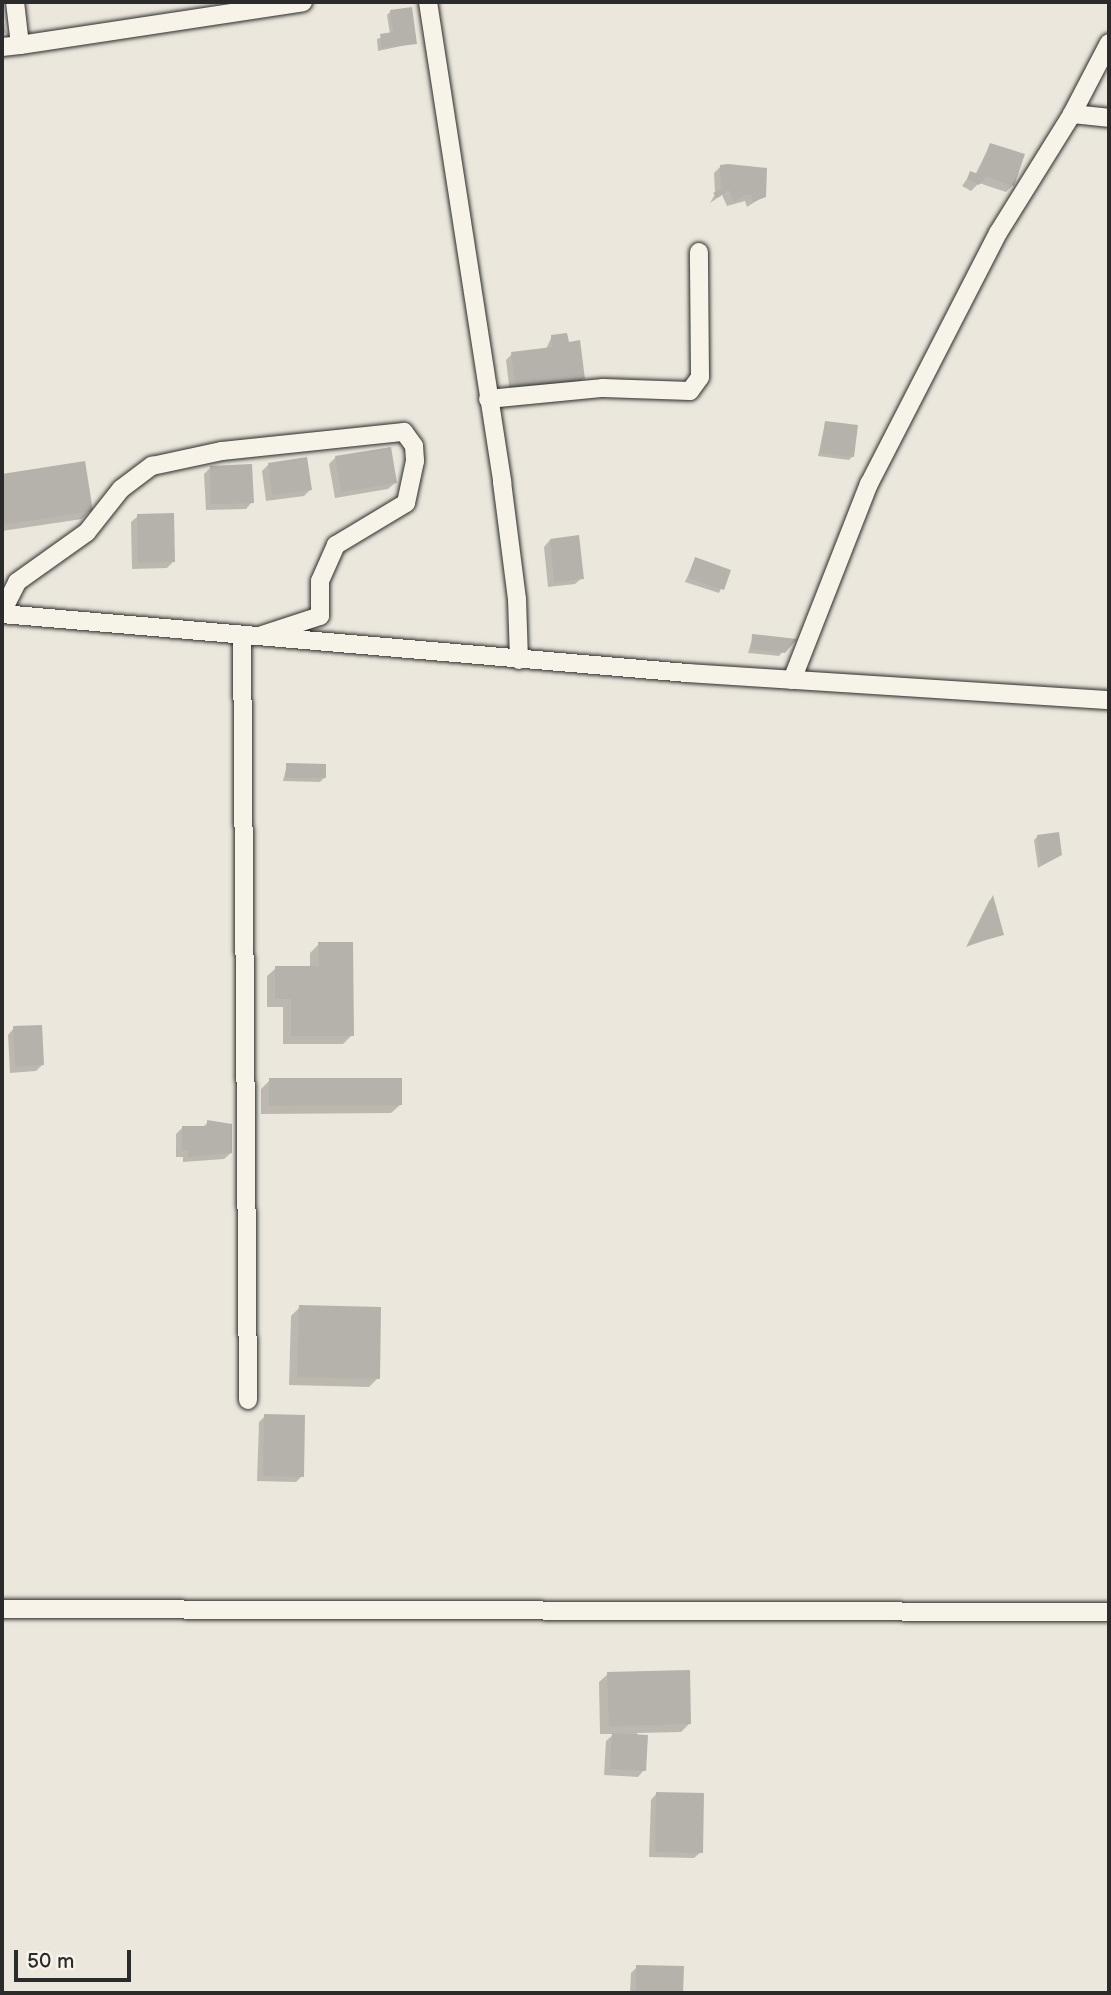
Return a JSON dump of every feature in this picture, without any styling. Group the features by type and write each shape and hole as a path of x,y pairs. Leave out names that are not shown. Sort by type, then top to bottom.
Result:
{"street":[{"path":"15,2 11,46 243,5 303,2"},
{"path":"428,2 517,599 519,660"},
{"path":"792,680 869,484 998,233 1072,114 1109,43"},
{"path":"1072,114 1109,118"},
{"path":"488,399 603,388 690,391 700,377 699,253"},
{"path":"261,635 320,616 320,581 336,545 406,503 415,461 414,446 404,432 222,451 152,466 121,489 87,532 17,582 2,613 519,660 1109,700"},
{"path":"242,635 248,1400"},
{"path":"2,1609 1109,1612"}],"building":[{"path":"412,7 417,44 382,48 380,34 393,32 390,10"},
{"path":"2,13 6,33 2,33"},
{"path":"990,143 1025,154 1014,186 986,177 979,185 967,179 970,171 978,174"},
{"path":"720,165 767,168 766,197 753,202 751,195 744,195 734,202 729,190 717,198 713,193 721,189"},
{"path":"567,333 569,342 580,340 585,379 516,388 511,352 552,347 551,335"},
{"path":"825,421 858,425 854,457 821,453"},
{"path":"391,447 397,483 341,492 335,456"},
{"path":"307,457 312,490 272,495 268,463"},
{"path":"85,461 93,511 2,525 2,474"},
{"path":"252,464 254,503 211,504 210,466"},
{"path":"174,513 175,562 138,563 137,514"},
{"path":"579,535 584,579 554,582 550,539"},
{"path":"695,557 731,570 724,590 688,578"},
{"path":"752,634 797,639 785,653 751,649"},
{"path":"286,763 326,764 326,778 286,778"},
{"path":"1059,832 1062,855 1041,866 1037,835"},
{"path":"993,895 1004,935 968,945"},
{"path":"318,942 353,942 354,1036 291,1036 291,999 275,999 275,966 319,966"},
{"path":"42,1025 44,1065 15,1067 13,1026"},
{"path":"269,1078 402,1078 402,1105 269,1106"},
{"path":"207,1120 232,1124 232,1153 188,1157 188,1151 182,1151 182,1126 207,1126"},
{"path":"299,1305 381,1307 380,1379 297,1377"},
{"path":"264,1414 305,1415 304,1477 263,1476"},
{"path":"690,1670 691,1724 609,1726 607,1672"},
{"path":"612,1733 648,1735 646,1771 610,1769"},
{"path":"656,1792 704,1793 703,1853 655,1852"},
{"path":"636,1965 684,1966 683,1993 636,1993"}]}
